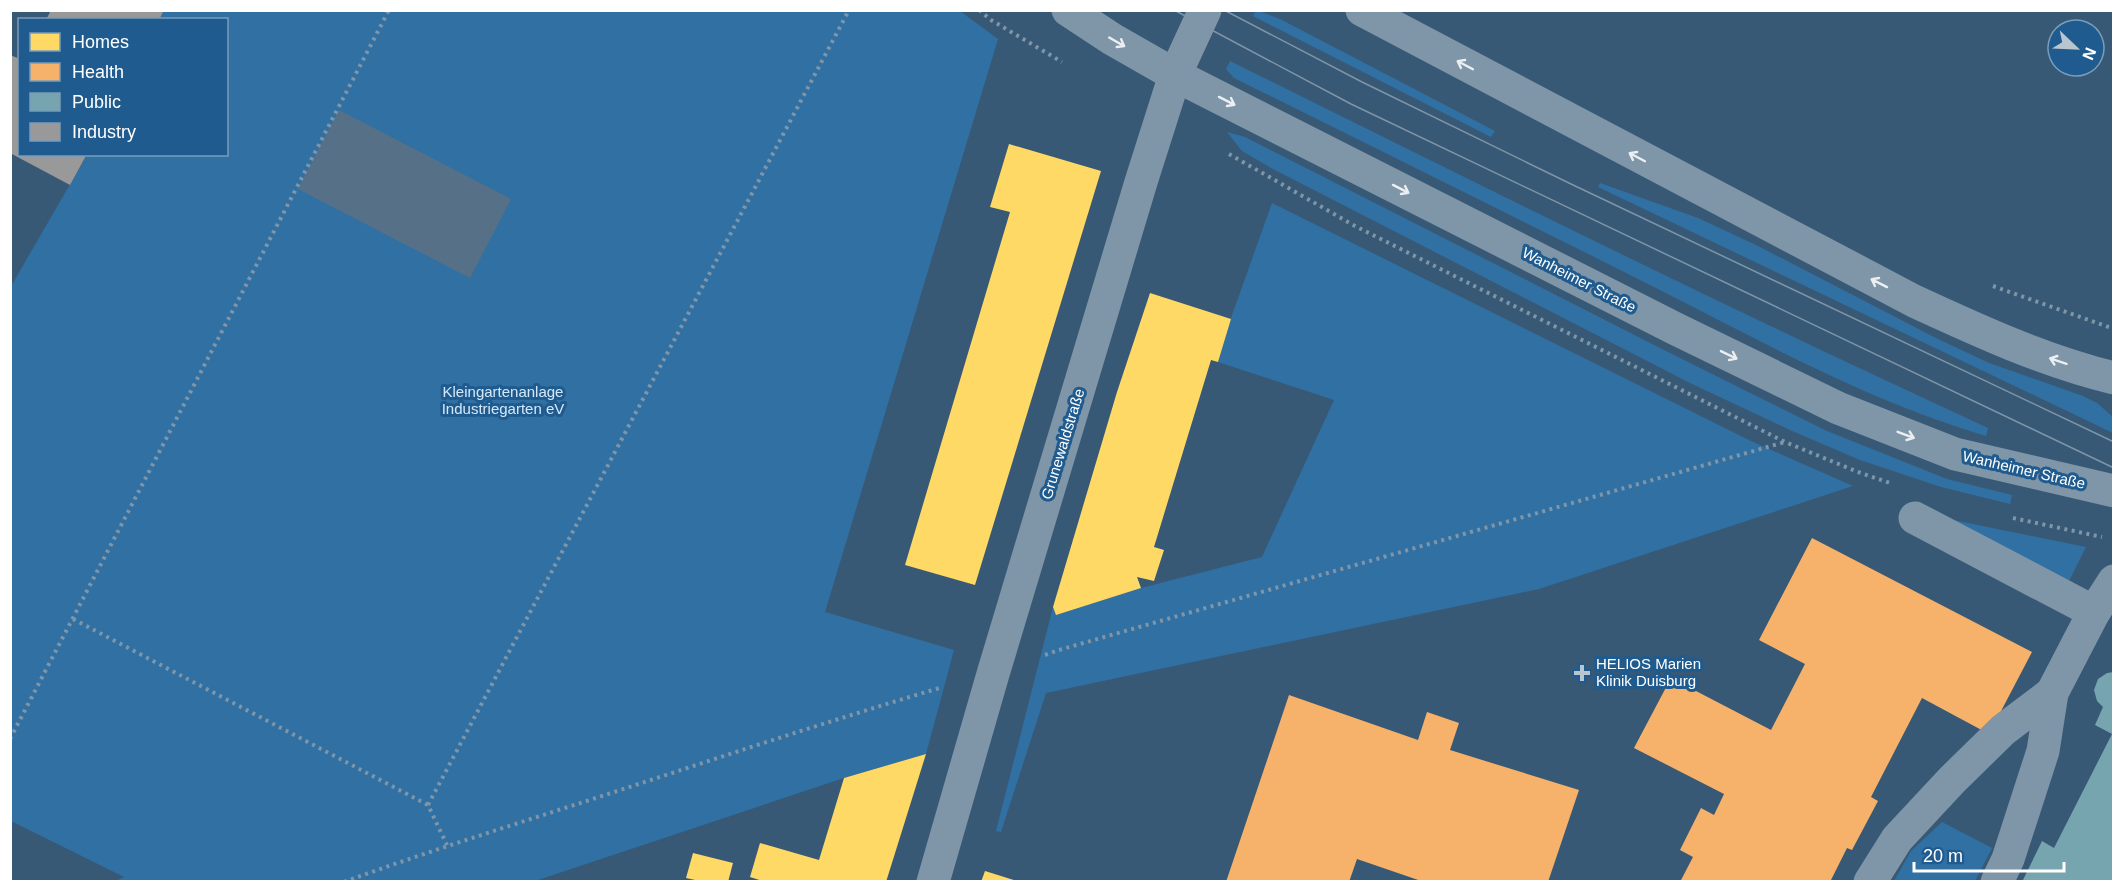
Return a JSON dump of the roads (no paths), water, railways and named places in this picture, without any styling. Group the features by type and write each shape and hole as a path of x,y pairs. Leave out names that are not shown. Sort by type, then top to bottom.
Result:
{"street":[{"name":"Wanheimer Straße","path":"1068,10 1112,39 1175,75 1676,329 1838,408 1955,454 2114,491"},
{"name":"Grunewaldstraße","path":"933,882 993,674 1175,75 1204,10"},
{"path":"1362,10 1914,301 2000,341 2088,372 2114,378"},
{"path":"1915,518 2094,612"},
{"path":"1997,882 2008,859 2043,751 2052,693 2094,612 2114,581"},
{"path":"1870,882 1896,839 1952,780 2003,730 2052,693"}],"tram line":[{"path":"1174,10 1351,104 2114,468"},
{"path":"1224,10 1362,82 1571,184 2114,442"}],"place":[{"name":"HELIOS Marien Klinik Duisburg","path":"1582,673"}],"park label":[{"name":"Kleingartenanlage Industriegarten eV","path":"503,400"}]}
